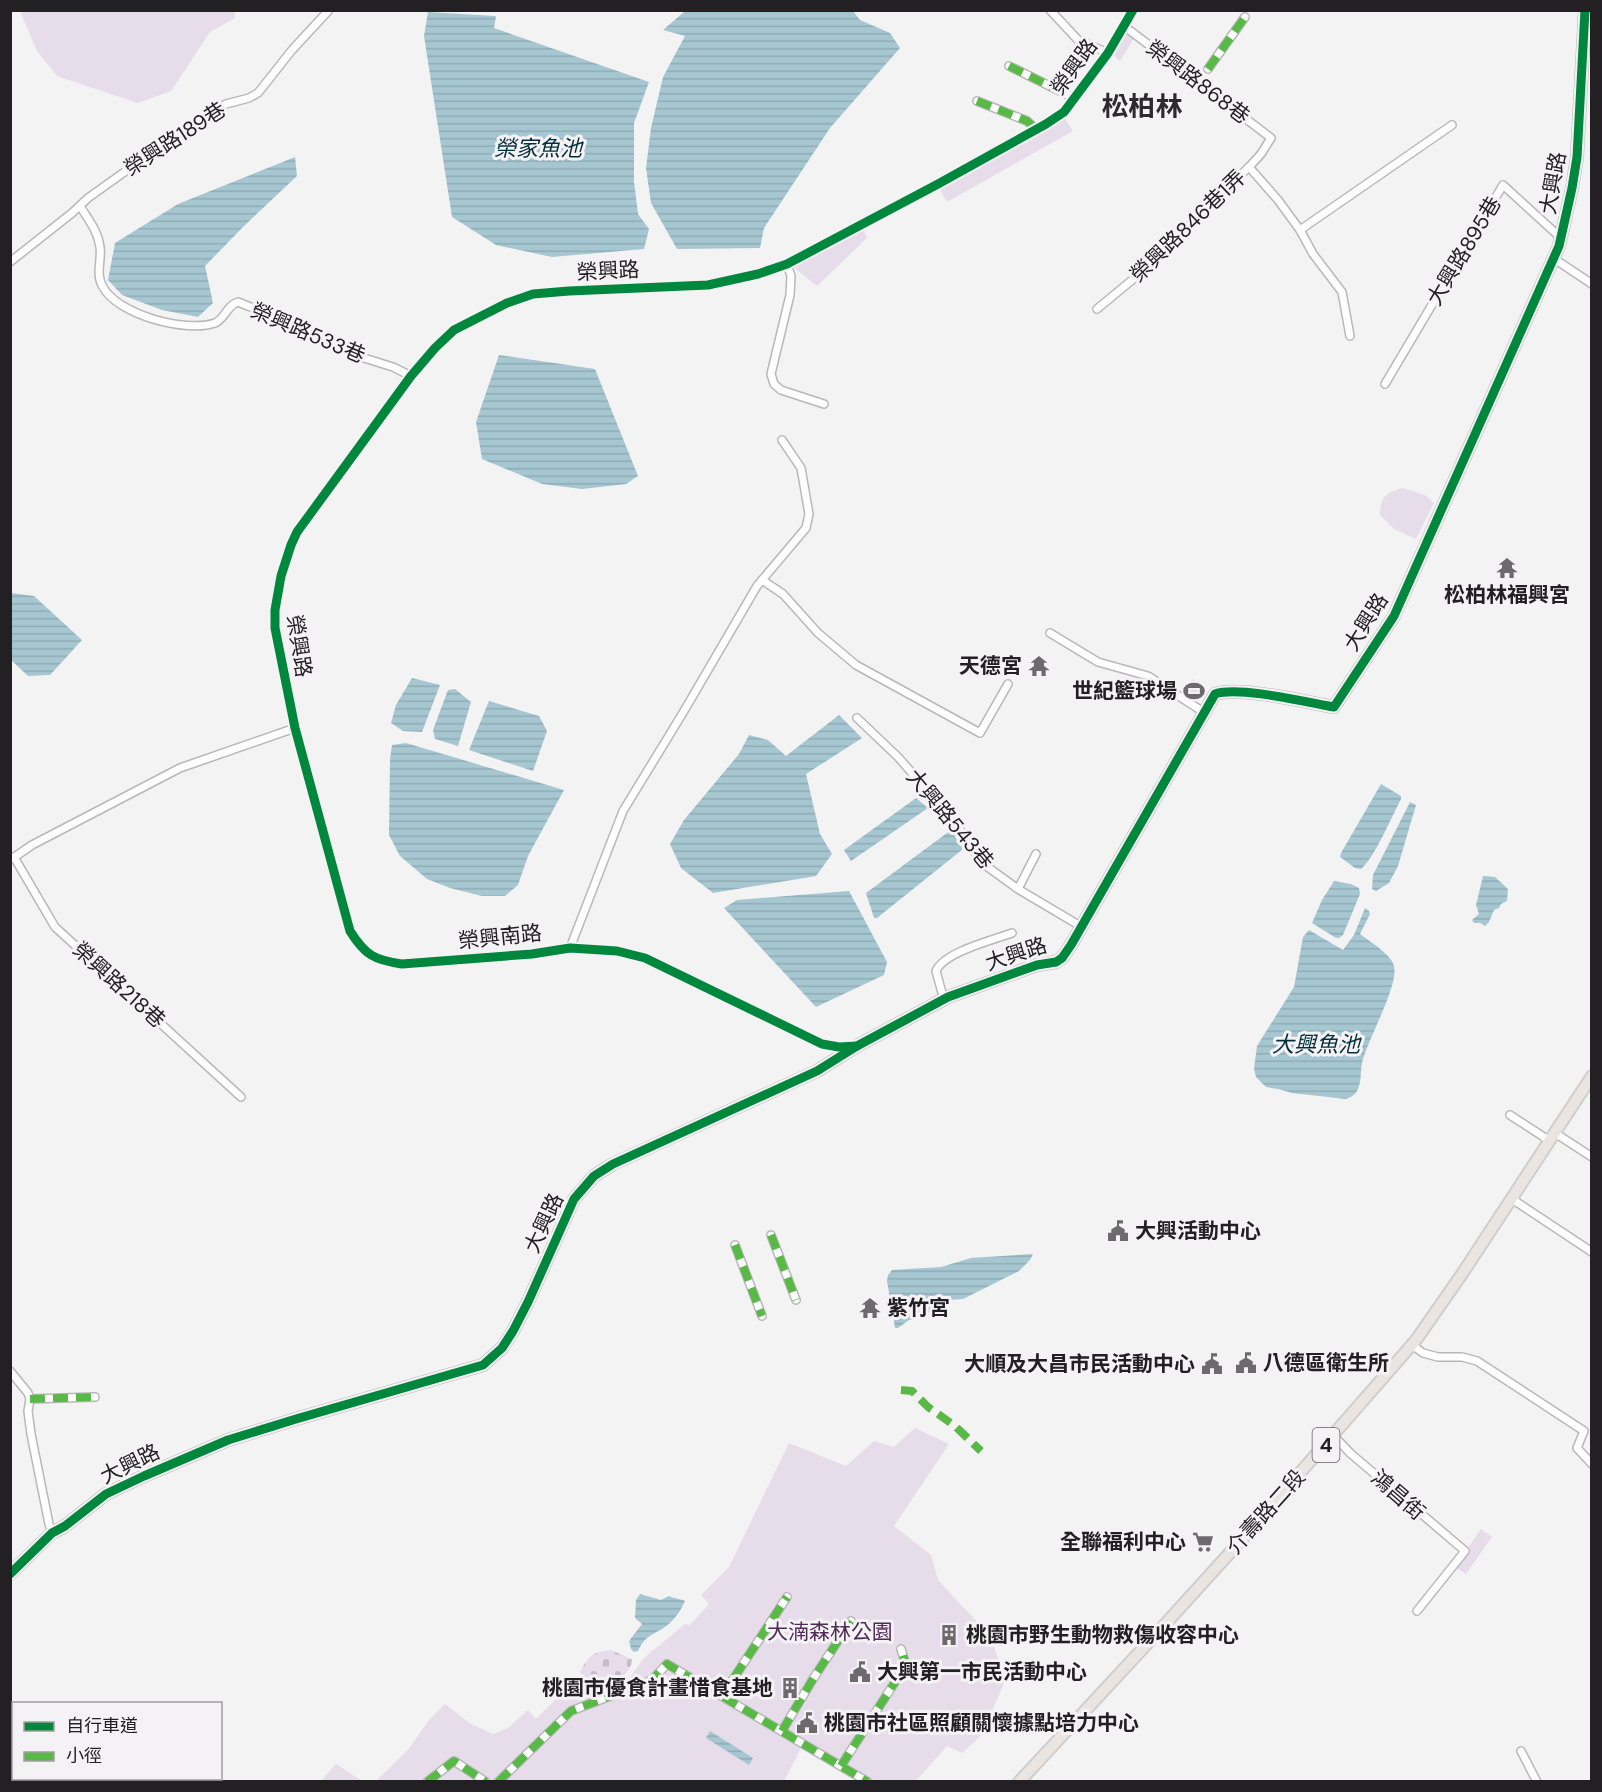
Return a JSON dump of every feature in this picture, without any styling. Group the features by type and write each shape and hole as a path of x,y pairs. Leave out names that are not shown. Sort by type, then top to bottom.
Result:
{"main road":[{"name":"介壽路二段","path":"1019,1782 1159,1631 1334,1436 1412,1345 1512,1199 1592,1076"}],"street":[{"name":"榮興路189巷","path":"10,262 120,174 186,128 226,104 249,98 258,93 292,50 329,10"},
{"path":"1050,10 1078,40 1108,53"},
{"name":"榮興路","path":"295,728 275,628 274,610 287,557 297,532 411,376 454,330 507,303 533,294 708,285 758,274 787,264 1064,112 1108,53 1133,10"},
{"name":"大興路","path":"10,1574 52,1533 65,1526 106,1494 144,1476 228,1440 483,1365 502,1348 513,1331 574,1198 594,1176 613,1164 817,1071 857,1046 944,1000 979,985 1037,965 1056,962 1062,958 1215,694 1229,691 1260,694 1334,707 1394,616 1561,238 1577,157 1585,10"},
{"path":"1208,69 1245,18"},
{"name":"榮興路868巷","path":"1124,26 1271,138"},
{"path":"1009,66 1074,98"},
{"path":"977,101 1027,121 1036,129"},
{"path":"1300,230 1452,125"},
{"name":"榮興路846巷1弄","path":"1097,309 1149,266 1262,154 1271,138"},
{"path":"1249,167 1278,200 1300,230 1313,254 1342,292 1350,336"},
{"name":"大興路895巷","path":"1385,384 1503,185 1561,238"},
{"name":"榮興路533巷","path":"80,206 98,235 101,285 110,298 125,307 171,324 189,326 218,322 233,304 238,302 284,320 364,358 393,367 411,376"},
{"path":"1553,258 1592,284"},
{"path":"787,264 791,276 790,295 771,374 774,384 781,390 824,404"},
{"path":"570,948 623,811 749,599 806,528 809,514 801,468 782,440"},
{"path":"762,580 783,594 818,633 856,665 980,733 1008,684"},
{"path":"1050,633 1098,662 1149,676 1205,713"},
{"name":"大興路543巷","path":"857,718 898,757 954,821 982,863 1018,889 1082,927"},
{"path":"12,859 32,845 180,768 295,728"},
{"name":"榮興南路","path":"295,728 350,931 362,949 371,957 383,962 402,964 532,954 570,948 618,951 645,958 822,1044 839,1047 857,1046"},
{"path":"1018,889 1036,854"},
{"name":"榮興路218巷","path":"12,859 55,927 241,1097"},
{"path":"944,1000 936,971 943,962 955,954 1012,933"},
{"path":"1510,1115 1592,1157"},
{"path":"1512,1199 1592,1252"},
{"path":"771,1235 796,1300"},
{"path":"735,1245 762,1316"},
{"path":"1412,1345 1423,1353 1438,1357 1462,1357 1477,1361 1584,1431 1577,1448 1592,1464"},
{"path":"10,1371 28,1393 30,1399 28,1411 31,1434 52,1533"},
{"path":"30,1399 95,1397"},
{"name":"鴻昌街","path":"1334,1436 1357,1459 1465,1551 1417,1611"},
{"path":"722,1696 787,1597"},
{"path":"782,1731 852,1621"},
{"path":"841,1766 906,1665 901,1649"},
{"path":"498,1782 571,1711 652,1680 667,1664 868,1782"},
{"path":"1521,1751 1537,1782"},
{"path":"427,1782 454,1761 486,1782"}],"green space":[{"path":"234,10 235,18 210,32 171,91 138,103 57,76 37,51 20,11"},
{"path":"1124,30 1134,38 1120,61 1111,53"},
{"path":"1064,117 1073,131 947,202 939,188"},
{"path":"862,228 867,238 817,286 791,265"},
{"path":"1402,488 1425,495 1434,503 1416,539 1394,529 1380,515 1381,504 1385,497"},
{"name":"世紀籃球場","path":"1192,679 1205,687 1194,701 1182,694"},
{"name":"大湳森林公園","path":"915,1428 949,1444 894,1526 931,1555 938,1580 991,1637 1005,1681 981,1736 962,1753 947,1746 916,1781 856,1781 801,1748 784,1781 375,1782 408,1750 429,1720 445,1704 471,1724 493,1734 508,1728 528,1710 536,1719 574,1681 578,1684 584,1680 612,1689 630,1677 644,1658 685,1624 690,1625 709,1604 701,1595 729,1567 789,1443 846,1466 874,1441 894,1447"},
{"path":"1481,1529 1492,1537 1466,1574 1455,1567"},
{"path":"611,1650 632,1659 631,1666 624,1676 619,1676 604,1685 583,1677 580,1672 589,1659 595,1654"},
{"path":"336,1764 362,1781 321,1781"}],"water":[{"path":"685,11 853,11 860,20 890,33 900,48 830,128 764,228 760,248 677,249 651,203 646,168 651,128 663,77 685,36 663,30"},
{"name":"榮家魚池","path":"428,12 496,16 494,28 649,82 634,123 634,181 638,214 649,229 644,249 552,257 496,245 452,217 424,36"},
{"path":"295,157 297,176 205,266 213,303 198,317 162,310 122,295 108,280 115,243 178,204"},
{"path":"499,355 595,369 638,476 626,484 582,489 542,484 482,459 476,422"},
{"path":"11,593 34,596 82,640 50,675 28,676 11,660"},
{"path":"412,678 440,685 422,732 403,731 391,723 396,705"},
{"path":"455,689 471,702 458,746 435,739 433,730 448,690"},
{"path":"489,701 539,716 547,731 533,771 469,750"},
{"path":"839,715 862,738 806,774 820,834 832,854 816,876 713,893 681,868 670,844 684,820 739,754 749,735 768,740 786,756"},
{"path":"406,743 564,790 528,856 518,885 505,896 482,896 450,888 427,879 400,856 389,835 390,759 392,745"},
{"path":"1381,784 1401,796 1401,799 1366,864 1361,869 1355,868 1340,857 1341,853"},
{"path":"916,798 928,808 851,861 844,850"},
{"path":"1410,802 1416,805 1398,866 1389,883 1376,891 1372,889 1373,875"},
{"path":"951,830 963,849 877,918 874,918 866,893"},
{"path":"1483,876 1495,877 1508,889 1507,901 1494,910 1485,926 1474,923 1472,920 1479,914 1476,905"},
{"path":"1334,881 1359,888 1360,894 1343,935 1339,938 1312,923 1322,900"},
{"path":"849,891 887,962 884,975 816,1007 724,908 737,900"},
{"name":"大興魚池","path":"1365,908 1370,914 1360,934 1389,957 1394,966 1394,975 1392,986 1365,1053 1357,1091 1346,1099 1292,1093 1266,1087 1256,1077 1254,1069 1257,1046 1294,987 1303,937 1309,930 1343,950 1354,935"},
{"path":"1033,1254 1019,1271 963,1299 948,1300 926,1314 915,1315 914,1320 909,1320 895,1328 887,1281 892,1270 941,1267 971,1258"},
{"path":"640,1594 661,1600 669,1596 685,1601 671,1622 645,1640 638,1651 634,1652 629,1641 642,1624 635,1618 636,1600"},
{"path":"710,1731 753,1758 749,1765 706,1738"}],"marked path":[{"path":"1208,69 1245,17"},
{"path":"1009,66 1074,98"},
{"path":"977,101 1027,121 1036,129"},
{"path":"771,1235 796,1300"},
{"path":"735,1245 762,1316"},
{"path":"901,1390 912,1391 928,1407 955,1426 981,1451"},
{"path":"30,1399 95,1397"},
{"path":"722,1696 787,1597"},
{"path":"782,1731 851,1621"},
{"path":"841,1766 906,1665 901,1649"},
{"path":"498,1782 571,1711 652,1680 667,1664 868,1782"},
{"path":"427,1782 454,1761 486,1782"}],"cycle path":[{"path":"857,1046 839,1047 822,1044 645,958 617,951 570,948 532,954 402,964 384,961 366,951 350,931 295,728 275,628 275,610 281,576 297,532 411,376 454,330 507,303 533,294 708,285 758,274 787,264 938,184 1064,112 1108,53 1133,10"},
{"path":"10,1574 52,1533 65,1526 106,1494 144,1476 228,1440 483,1365 502,1348 513,1331 574,1199 594,1176 613,1164 817,1071 857,1046 948,997 1037,965 1056,962 1062,958 1215,694 1256,693 1334,707 1394,616 1559,246 1577,157 1585,10"}],"place":[{"name":"松柏林福興宮","path":"1507,568"},
{"name":"天德宮","path":"1039,666"},
{"name":"世紀籃球場","path":"1194,691"},
{"name":"大興活動中心","path":"1118,1231"},
{"name":"紫竹宮","path":"870,1308"},
{"name":"八德區衛生所","path":"1246,1363"},
{"name":"大順及大昌市民活動中心","path":"1212,1364"},
{"name":"全聯福利中心","path":"1203,1542"},
{"name":"桃園市野生動物救傷收容中心","path":"949,1635"},
{"name":"大興第一市民活動中心","path":"860,1672"},
{"name":"桃園市優食計畫惜食基地","path":"790,1688"},
{"name":"桃園市社區照顧關懷據點培力中心","path":"807,1723"}],"district":[{"name":"松柏林","path":"1142,107"}]}
